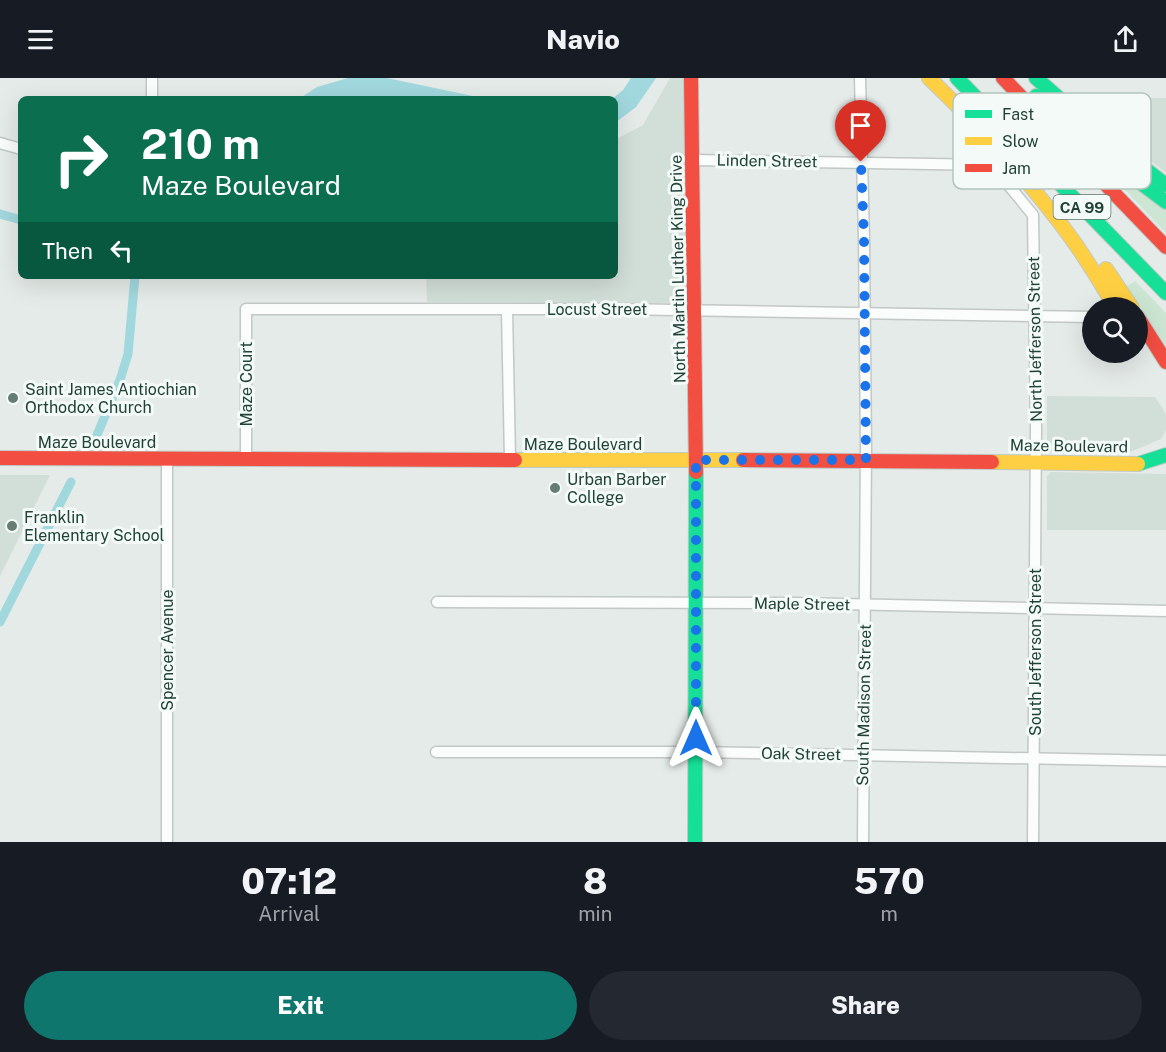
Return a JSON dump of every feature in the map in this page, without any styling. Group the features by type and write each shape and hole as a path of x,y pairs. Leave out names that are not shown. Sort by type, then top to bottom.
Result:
{"main road":[{"name":"North Martin Luther King Drive","path":"692,78 696,460 695,842"},
{"path":"929,78 953,102"},
{"name":"CA 99","path":"957,78 972,93"},
{"name":"CA 99","path":"1002,78 1017,93"},
{"path":"1016,78 1033,93"},
{"path":"1036,78 1053,93"},
{"path":"1151,173 1166,184"},
{"path":"1033,189 1069,236 1109,297"},
{"path":"1049,189 1125,297"},
{"name":"CA 99","path":"1065,189 1166,293"},
{"name":"CA 99","path":"1110,189 1166,247"},
{"path":"1149,189 1166,202"},
{"path":"1148,333 1166,362"},
{"path":"1148,353 1166,379"},
{"path":"1138,464 1166,455"},
{"name":"Maze Boulevard","path":"0,458 866,460 1166,466"}],"street":[{"path":"152,78 152,96"},
{"name":"South Madison Street","path":"860,78 866,460 863,842"},
{"path":"0,143 18,148"},
{"name":"Linden Street","path":"693,160 953,164"},
{"name":"Linden Street","path":"1012,189 1033,215"},
{"name":"North Jefferson Street","path":"1033,215 1036,462"},
{"name":"Locust Street","path":"246,309 695,310 1082,317"},
{"name":"Maze Court","path":"246,309 246,459"},
{"path":"507,310 510,460"},
{"name":"Spencer Avenue","path":"167,459 167,842"},
{"name":"South Jefferson Street","path":"1033,842 1036,462"},
{"name":"Maple Street","path":"437,602 696,602 1166,610"},
{"name":"Oak Street","path":"436,752 864,754 1166,761"}],"shaded area":[{"path":"670,78 686,78 687,303 427,302 426,279 618,279 618,138 643,125"},
{"path":"1151,98 1166,98 1166,173 1151,161"},
{"path":"1047,396 1155,397 1166,414 1166,430 1161,439 1125,454 1051,453 1047,451"},
{"path":"1051,472 1166,474 1166,530 1047,530 1047,476"},
{"name":"Franklin Elementary School","path":"0,475 50,475 0,576"}],"green space":[{"path":"1124,189 1143,189 1166,205 1166,233"},
{"path":"1135,281 1166,313 1166,349 1148,320 1148,297 1134,297 1127,286"}],"water":[{"path":"348,78 387,78 473,96 304,96 317,87"},
{"path":"631,78 656,78 636,107 618,121 618,96 616,96"}],"waterway":[{"path":"0,214 18,219"},
{"path":"97,435 120,380 128,354 135,279"},
{"path":"0,622 71,482"}],"traffic: fast":[{"path":"957,78 972,93"},
{"path":"1036,78 1053,93"},
{"path":"1151,173 1166,185"},
{"path":"1065,189 1166,293"},
{"path":"1149,189 1166,202"},
{"path":"1138,464 1166,455"},
{"path":"695,842 696,472"}],"traffic: slow":[{"path":"929,78 953,102"},
{"path":"1034,189 1075,244 1109,297"},
{"path":"1106,269 1125,297"},
{"path":"515,460 743,460"},
{"path":"992,462 1138,464"}],"traffic: jam":[{"path":"691,78 696,472"},
{"path":"1003,78 1017,93"},
{"path":"1110,189 1166,247"},
{"path":"1148,333 1166,362"},
{"path":"0,458 515,460"},
{"path":"743,460 992,462"}],"place":[{"name":"Saint James Antiochian Orthodox Church","path":"13,398"},
{"name":"Urban Barber College","path":"555,488"},
{"name":"Franklin Elementary School","path":"12,526"}],"route":[{"path":"696,738 696,460 866,460 861,162"}]}
